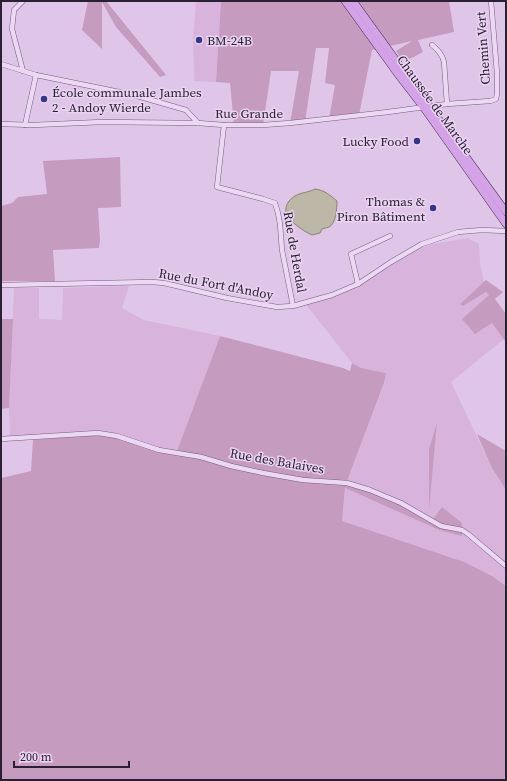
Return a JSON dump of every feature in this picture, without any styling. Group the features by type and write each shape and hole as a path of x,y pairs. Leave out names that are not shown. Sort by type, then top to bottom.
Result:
{"main road":[{"name":"Chaussée de Marche","path":"345,1 397,73 427,107 506,212"},
{"name":"Chaussée de Marche","path":"353,1 506,224"}],"street":[{"path":"23,1 14,10 12,29 23,71"},
{"name":"Chemin Vert","path":"427,107 490,101 496,99 497,73 491,1"},
{"path":"432,45 443,57 447,104"},
{"path":"1,64 36,75 134,95 186,110 198,124"},
{"path":"25,125 36,75"},
{"name":"Rue Grande","path":"1,124 25,125 102,122 224,125 290,124 427,107"},
{"name":"Rue de Herdal","path":"224,125 217,187 262,199 274,204 278,213 282,250 293,306"},
{"name":"Rue du Fort d'Andoy","path":"1,285 152,282 164,283 227,298 277,307 293,306 358,284 391,262 423,244 458,232 482,230 506,231"},
{"path":"358,284 351,254 390,236"},
{"name":"Rue des Balaives","path":"1,439 98,433 108,434 159,450 201,457 231,466 263,473 303,480 347,483 370,490 401,503 441,526 462,530 506,566"}],"shaded area":[{"path":"88,1 106,1 166,75 160,77 116,27 102,2 102,49 82,30"},
{"path":"196,1 221,1 216,82 194,81 193,39"},
{"path":"221,1 343,1 377,49 372,50 359,115 329,119 335,85 325,83 329,48 316,48 305,122 290,123 299,71 271,71 263,125 234,125 230,83 216,82"},
{"path":"357,1 449,1 454,32 418,40 423,52 410,59 404,60 400,58 396,51 412,41 390,46"},
{"path":"120,157 121,207 98,208 99,248 53,250 55,281 1,281 1,206 12,203 18,197 47,194 43,161"},
{"path":"315,189 324,192 337,201 337,208 333,223 322,229 320,233 312,235 293,223 287,216 286,206 290,200 299,194"},
{"path":"468,238 479,244 480,263 484,282 460,304 463,306 486,292 489,295 492,322 504,339 451,382 492,468 506,490 506,586 492,576 342,521 345,488 439,530 462,535 462,523 442,508 433,521 347,481 384,384 386,373 361,368 352,363 304,302 358,284 404,255 432,244"},
{"path":"486,280 503,292 495,299 506,314 506,341 492,323 475,334 462,319 489,295 486,292 463,306 460,304"},
{"path":"129,286 122,308 144,320 220,336 177,451 152,447 116,434 98,431 10,437 9,408 14,288 39,288 39,319 62,320 63,288"},
{"path":"1,319 13,319 9,408 1,409"},
{"path":"220,336 350,371 352,363 361,368 386,373 384,383 347,481 303,478 263,472 177,451"},
{"path":"437,422 429,509 429,450"},
{"path":"99,434 258,473 347,483 370,490 432,521 442,507 462,523 462,536 439,530 345,488 342,521 464,562 492,576 506,586 506,780 1,780 1,478 31,471 33,440"},
{"path":"477,434 506,451 506,490 492,468"}],"place":[{"name":"BM-24B","path":"199,40"},
{"name":"École communale Jambes 2 - Andoy Wierde","path":"44,99"},
{"name":"Lucky Food","path":"417,141"},
{"name":"Thomas & Piron Bâtiment","path":"433,208"}]}
